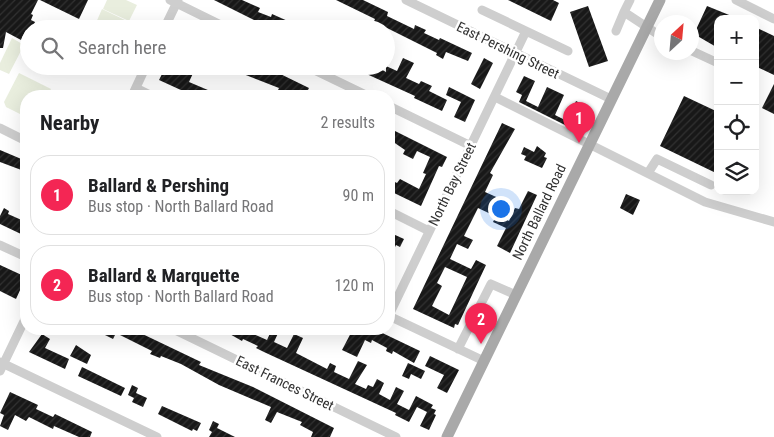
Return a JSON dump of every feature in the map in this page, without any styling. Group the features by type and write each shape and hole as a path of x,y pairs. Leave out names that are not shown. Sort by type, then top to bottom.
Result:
{"main road":[{"name":"North Ballard Road","path":"447,437 660,0"}],"street":[{"name":"East Pershing Street","path":"406,0 419,3 516,54 611,99"},
{"path":"616,31 630,0"},
{"path":"736,0 774,19"},
{"path":"168,20 175,1 212,20"},
{"path":"482,10 568,52"},
{"path":"624,12 636,18 654,32"},
{"name":"North Bay Street","path":"395,303 526,31"},
{"path":"699,54 714,61"},
{"path":"135,90 142,75"},
{"path":"325,75 356,90"},
{"path":"495,97 705,202 774,222"},
{"path":"395,109 471,146"},
{"path":"0,128 20,138"},
{"path":"648,173 657,159 711,186"},
{"path":"395,214 429,231"},
{"path":"0,244 20,254"},
{"path":"458,349 492,284 516,295"},
{"path":"395,319 484,361"},
{"path":"20,329 1,366 151,436"},
{"name":"East Frances Street","path":"185,335 396,437"}],"green space":[{"path":"107,0 126,0 137,5 130,20 103,9"},
{"path":"102,9 125,20 97,20"},
{"path":"12,38 20,43 20,53 9,74 0,70 0,63"},
{"path":"19,73 51,89 20,90 20,114 6,107 4,102"}],"building":[{"path":"0,0 38,0 31,14 33,15 31,20 20,20 20,39 6,32 3,48 0,48"},
{"path":"40,0 88,0 79,19"},
{"path":"214,0 242,0 260,8 258,12 271,17 272,14 286,20 254,20"},
{"path":"336,0 363,0 388,12 387,16 414,29 415,25 426,30 424,33 439,40 440,38 472,53 468,61 446,52 443,59 436,55 437,53 395,32 395,20 375,19"},
{"path":"508,0 553,0 559,3 551,21"},
{"path":"588,6 608,61 589,67 570,12"},
{"path":"707,6 729,15 714,15 714,46 699,37 699,23"},
{"path":"759,29 774,36 774,75 759,68"},
{"path":"403,58 414,63 406,78 419,84 421,81 432,86 429,91 447,100 442,111 414,98 415,96 369,75 395,75 395,70 397,71"},
{"path":"484,58 493,63 480,89 471,84"},
{"path":"162,75 192,75 189,82 208,90 181,90 159,80"},
{"path":"246,75 282,75 309,88 308,90 278,90 279,88"},
{"path":"524,76 535,81 526,101 538,107 547,87 564,95 555,115 567,121 576,101 588,107 580,124 574,121 571,128 519,102 522,95 516,92"},
{"path":"774,84 774,114 762,108"},
{"path":"449,87 475,100 465,122 454,117 461,102 446,95"},
{"path":"684,96 714,110 714,172 660,146"},
{"path":"502,123 515,129 490,173 493,175 485,192 503,200 495,216 478,208 464,236 473,240 468,249 457,244 450,259 471,269 476,260 486,265 458,325 455,324 454,328 413,309","holes":["445,267 467,277 449,315 432,306 442,286 437,283"]},
{"path":"395,131 447,157 442,167 439,166 421,206 395,193 395,182 397,183 400,179 419,189 426,174 423,173 430,157 417,151 413,159 403,154 405,150 395,143"},
{"path":"537,146 546,153 544,157 547,158 542,168 524,160 526,156 521,154 524,147 534,152"},
{"path":"0,150 20,158 20,170 0,162"},
{"path":"528,191 537,195 510,253 497,246 506,228 493,222 497,214 509,221 515,208 519,209"},
{"path":"626,194 640,200 633,215 620,208"},
{"path":"4,208 9,211 8,214 20,219 20,234 0,224 0,216"},
{"path":"395,235 404,239 400,247 396,245 395,247"},
{"path":"0,265 20,274 20,290 16,299 0,291"},
{"path":"41,335 44,335 50,339 45,348 69,359 65,369 29,352"},
{"path":"105,335 115,335 113,339"},
{"path":"120,335 145,335 201,362 199,365 253,387 334,428 330,437 311,437 313,432 300,425 302,422 277,412 271,423 265,420 271,407 219,385 181,364 150,354 152,351"},
{"path":"232,335 256,335 267,340 269,335 277,335 274,342 287,348 294,335 296,335 303,338 296,353 327,369 330,363 336,366 334,372 349,379 358,361 367,365 355,384 366,389 368,385 373,387 377,379 384,383 379,394 390,400 396,387 404,391 397,404 409,410 416,396 433,405 431,408 436,410 434,414 436,415 429,430 420,426 427,412 417,407 409,422 395,415 396,413 256,348 258,346 243,339 242,341"},
{"path":"350,335 387,335 420,351 414,363 393,351 392,354 386,351 387,348 372,340 371,343 365,340 357,357 342,350"},
{"path":"76,345 91,355 87,364 70,356"},
{"path":"430,356 459,370 447,393 437,388 444,375 425,366"},
{"path":"408,363 425,371 421,379 411,374 409,379 402,376"},
{"path":"82,367 125,388 121,396 78,376"},
{"path":"132,385 138,388 136,393 147,398 143,407 132,402 134,398 128,395"},
{"path":"10,392 38,405 36,409 53,417 55,414 92,432 90,437 79,437 54,426 53,429 29,417 26,421 15,415 8,430 0,426 4,415 0,413"},
{"path":"162,406 201,423 197,431 193,429 192,431 158,414"},
{"path":"213,421 219,424 217,428 235,437 209,437 212,432 209,430"}],"place":[{"name":"Ballard & Pershing","path":"579,143"},
{"name":"Ballard & Marquette","path":"481,344"}]}
